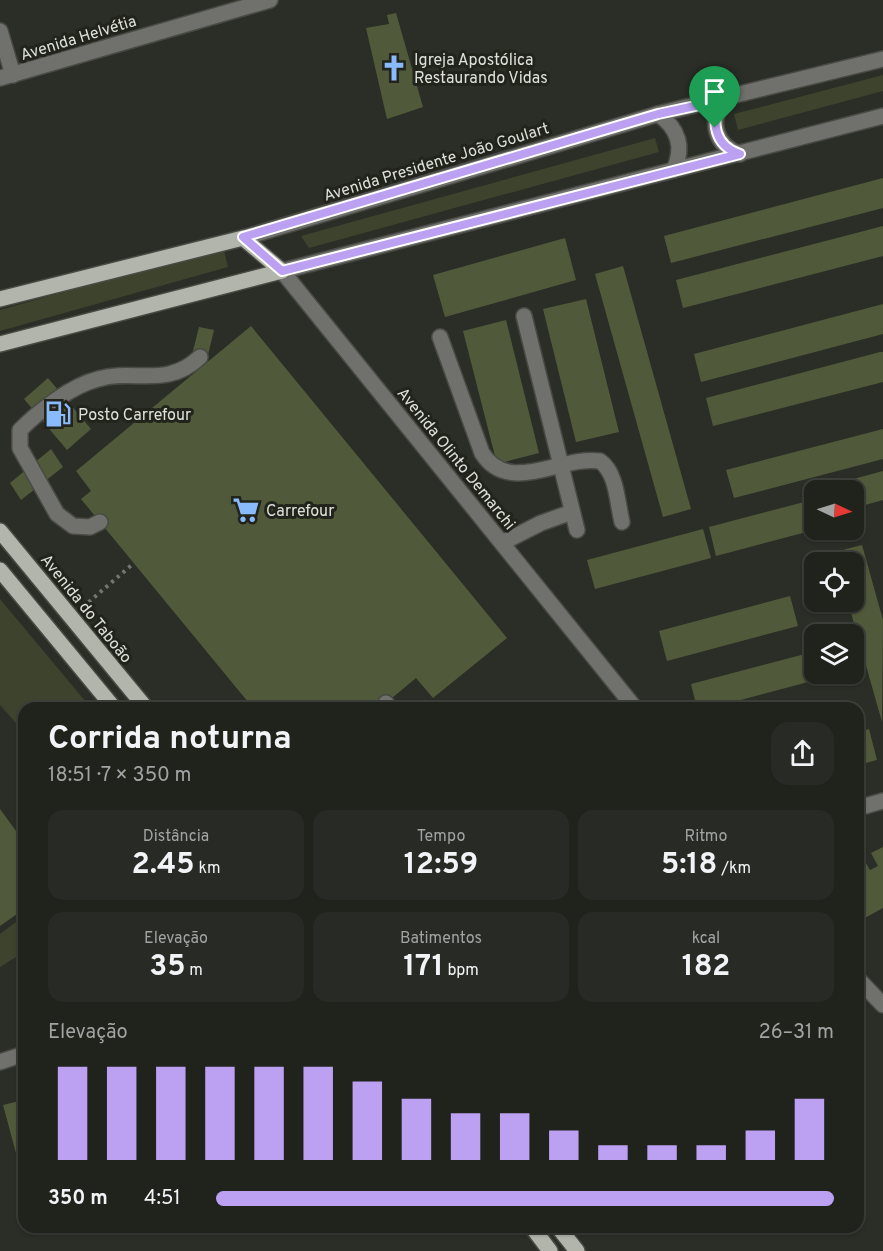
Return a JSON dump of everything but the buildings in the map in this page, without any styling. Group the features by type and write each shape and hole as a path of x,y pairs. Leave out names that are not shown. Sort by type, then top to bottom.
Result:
{"main road":[{"name":"Avenida Olinto Demarchi","path":"243,237 282,271"},
{"name":"Avenida Presidente João Goulart","path":"0,299 243,237"},
{"path":"1,346 222,284 282,271"},
{"name":"Avenida do Taboão","path":"0,531 141,702"},
{"path":"0,570 109,702"},
{"path":"536,1233 550,1251"},
{"path":"563,1233 577,1251"}],"street":[{"name":"Avenida Helvétia","path":"6,77 270,0"},
{"path":"0,31 6,77"},
{"name":"Avenida Presidente João Goulart","path":"243,237 658,114 723,100 883,59"},
{"path":"723,100 717,111 715,128 723,144 740,154"},
{"path":"658,114 672,127 680,142 679,159 674,170"},
{"path":"282,271 883,116"},
{"name":"Avenida Olinto Demarchi","path":"282,271 631,702"},
{"path":"524,316 577,530"},
{"path":"440,337 482,453 488,463 508,474 592,460 608,466 622,522"},
{"path":"100,522 90,527 73,526 57,514 20,448 20,430 81,385 100,378 165,376 191,366 200,357"},
{"path":"502,543 541,523 572,512"},
{"path":"864,806 883,801"},
{"path":"864,985 882,1004"},
{"path":"0,1062 18,1056"}],"path":[{"path":"71,617 134,563"}],"green space":[{"path":"883,75 883,91 738,130 734,114"},
{"path":"655,138 659,152 309,248 301,236"},
{"path":"223,247 228,267 0,331 0,310"},
{"path":"0,599 86,702 18,702 18,725 0,705"},
{"path":"18,920 18,956 0,967 0,934"}],"place":[{"name":"Igreja Apostólica Restaurando Vidas","path":"394,68"},
{"name":"Posto Carrefour","path":"58,414"},
{"name":"Carrefour","path":"246,510"}],"route":[{"path":"723,100 715,117 715,128 723,144 740,154 282,271 243,237 658,114 723,100"}]}
